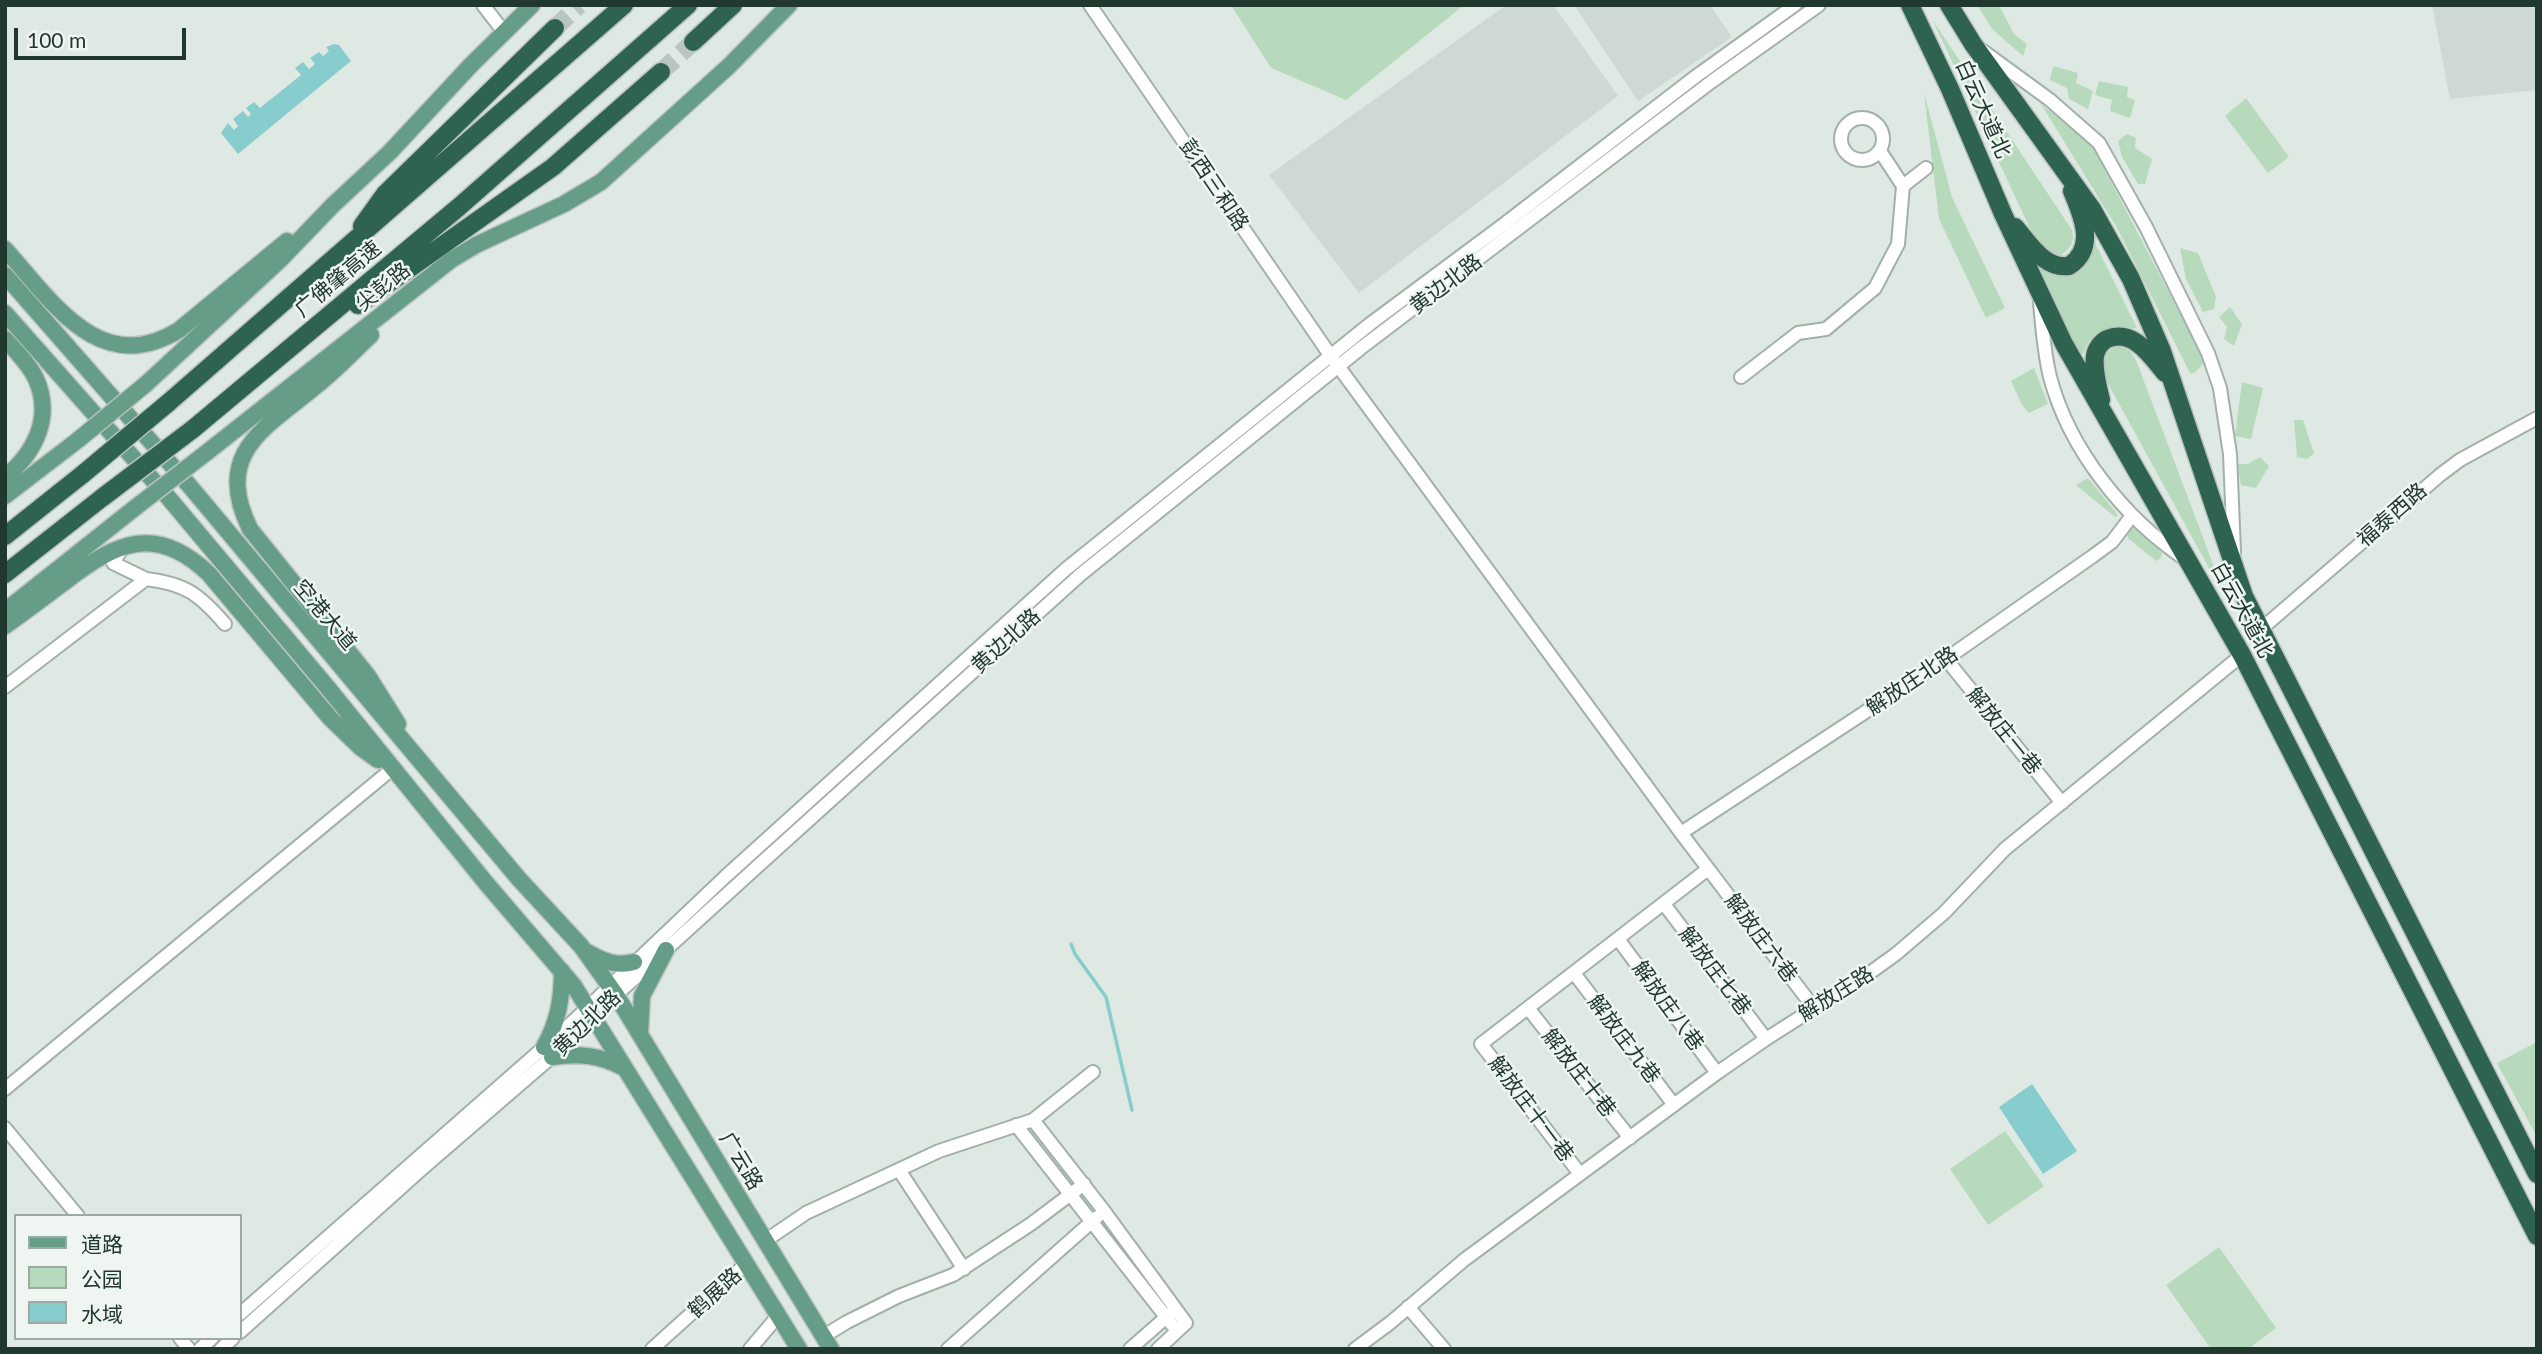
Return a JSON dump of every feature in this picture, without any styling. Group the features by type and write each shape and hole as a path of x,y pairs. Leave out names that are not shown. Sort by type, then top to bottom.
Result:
{"highway":[{"name":"广佛肇高速","path":"5,536 168,403 624,5"},
{"name":"广佛肇高速","path":"5,574 244,387 460,206 688,5"},
{"path":"693,42 733,5"},
{"name":"白云大道北","path":"1910,5 2064,344 2242,655 2537,1236"},
{"name":"白云大道北","path":"1949,5 1973,44 2092,209 2131,279 2152,324 2235,573 2260,630 2537,1174"},
{"path":"345,250 385,194 555,28"},
{"path":"244,387 553,167 661,72"},
{"path":"2003,214 2054,267 2069,266 2075,262 2085,243 2084,225 2059,161"},
{"path":"2106,420 2094,361 2095,352 2106,340 2129,337 2145,349 2174,384"}],"main road":[{"path":"5,496 146,384 244,295 390,152 532,5"},
{"name":"尖彭路","path":"5,611 425,279 476,245 564,204 601,182 729,66 789,5"},
{"path":"5,249 66,317 80,328 105,343 142,346 163,340 179,330 333,205"},
{"name":"空港大道","path":"5,275 188,484 539,901 584,950 613,989"},
{"path":"412,751 368,676 250,529 239,502 237,485 239,468 247,447 258,433 338,367 425,279"},
{"path":"5,313 167,496 562,971 799,1349"},
{"path":"5,339 36,380 43,411 41,429 35,444 25,459 5,477"},
{"path":"5,626 103,554 124,545 145,542 167,545 195,561 209,574 330,718 361,748 392,769"},
{"path":"515,917 539,901"},
{"path":"584,950 612,963 623,965 634,962"},
{"path":"640,1034 642,996 666,950"},
{"path":"562,971 561,997 548,1052 592,1056 624,1068"},
{"name":"广云路","path":"613,989 828,1343"},
{"path":"646,1104 673,1088"}],"street":[{"path":"482,5 504,32"},
{"name":"彭西三和路","path":"1090,5 1334,360 1681,833"},
{"name":"黄边北路","path":"242,1330 265,1301 548,1052 613,989 634,962 1056,578 1695,77 1795,5"},
{"name":"黄边北路","path":"613,989 666,950 1060,592 1334,360 1819,5"},
{"path":"1973,44 2050,100 2099,143 2121,180 2208,353 2220,388 2230,454 2235,573"},
{"path":"1741,377 1798,333 1826,329 1875,288 1898,244 1903,186 1880,150"},
{"path":"1903,186 1926,168"},
{"path":"2039,291 2047,365 2068,425 2092,464 2131,517 2190,562"},
{"name":"福泰西路","path":"2260,630 2440,475 2468,455 2537,418"},
{"name":"解放庄北路","path":"1681,833 1946,659 2093,556 2112,542 2131,517"},
{"path":"124,545 113,563 146,579 187,588 207,603 225,624"},
{"path":"5,687 146,579"},
{"name":"解放庄路","path":"1355,1349 1471,1254 1717,1073 1871,972 1922,933 2005,849 2242,655"},
{"name":"解放庄一巷","path":"1946,659 2062,803"},
{"path":"5,1089 392,769"},
{"name":"解放庄六巷","path":"1681,833 1814,1007"},
{"path":"1528,1008 1708,869"},
{"name":"解放庄七巷","path":"1664,904 1766,1039"},
{"name":"解放庄八巷","path":"1618,939 1717,1073"},
{"name":"解放庄九巷","path":"1574,973 1674,1105"},
{"name":"解放庄十一巷","path":"1528,1008 1481,1044 1580,1174"},
{"name":"解放庄十巷","path":"1528,1008 1630,1138"},
{"path":"765,1241 806,1213 939,1151 1033,1120 1093,1072"},
{"path":"1033,1120 1104,1211 1171,1312"},
{"path":"1016,1125 1092,1222 1171,1312 1186,1323 1158,1349"},
{"path":"5,1128 76,1214"},
{"path":"899,1170 964,1269"},
{"path":"828,1343 847,1322 899,1296 964,1269 1084,1184"},
{"path":"948,1349 1104,1211"},
{"name":"鹤展路","path":"652,1349 746,1264"},
{"name":"黄边北路","path":"242,1313 265,1301"},
{"path":"1408,1307 1444,1349"},
{"path":"1130,1349 1171,1312"},
{"path":"750,1349 778,1315"}],"shaded area":[{"path":"1506,5 1553,5 1618,96 1359,293 1269,175"},
{"path":"1574,5 1710,5 1732,37 1638,101"},
{"path":"2432,5 2537,5 2537,90 2450,99"}],"green space":[{"path":"1231,5 1464,5 1346,100 1271,68"},
{"path":"1977,5 1999,5 2014,34 2027,44 2023,56 1992,29"},
{"path":"1932,19 2072,230 2071,244 2061,255 2042,250 2034,237"},
{"path":"2053,66 2078,73 2076,83 2093,91 2088,109 2069,99 2067,88 2050,80"},
{"path":"2099,81 2128,87 2127,97 2135,100 2130,118 2110,111 2112,100 2095,95"},
{"path":"1924,93 1952,197 2005,308 1986,318 1939,219"},
{"path":"2246,98 2289,157 2268,173 2225,116"},
{"path":"2041,104 2092,145 2202,356 2204,363 2194,373 2190,373 2116,226"},
{"path":"2127,134 2136,138 2135,148 2152,159 2145,184 2138,184 2122,157 2118,141"},
{"path":"2093,239 2137,328 2112,327 2101,331 2092,338 2080,356 2036,266 2039,264 2048,271 2066,273"},
{"path":"2180,248 2198,253 2216,297 2214,309 2203,312 2186,279"},
{"path":"2230,307 2242,324 2234,346 2224,339 2227,327 2219,317"},
{"path":"2120,346 2130,351 2136,360 2227,601 2106,380 2104,359 2109,351"},
{"path":"2034,368 2048,404 2029,413 2022,405 2011,381"},
{"path":"2242,382 2263,388 2251,439 2235,436"},
{"path":"2294,420 2303,420 2314,453 2307,459 2297,457"},
{"path":"2260,457 2269,466 2256,488 2241,485 2237,464 2248,464"},
{"path":"2088,478 2118,515 2115,517 2076,485"},
{"path":"2134,528 2162,553 2161,558 2156,561 2129,539 2125,533"},
{"path":"2537,1042 2537,1137 2497,1063"},
{"path":"2005,1131 2044,1186 1988,1225 1950,1169"},
{"path":"2219,1247 2276,1328 2248,1349 2211,1349 2166,1285"}],"water":[{"path":"339,45 351,61 238,154 221,133 228,123 234,130 238,126 233,119 243,111 248,117 251,114 246,108 254,102 260,108 301,75 295,68 303,62 309,69 315,64 310,58 319,52 323,56 329,51 326,47"},
{"path":"2032,1084 2077,1151 2043,1174 1999,1107"}],"waterway":[{"path":"1071,944 1075,954 1106,997 1132,1110"}],"tunnel":[{"path":"555,28 579,5"},
{"path":"661,72 693,42"}]}
